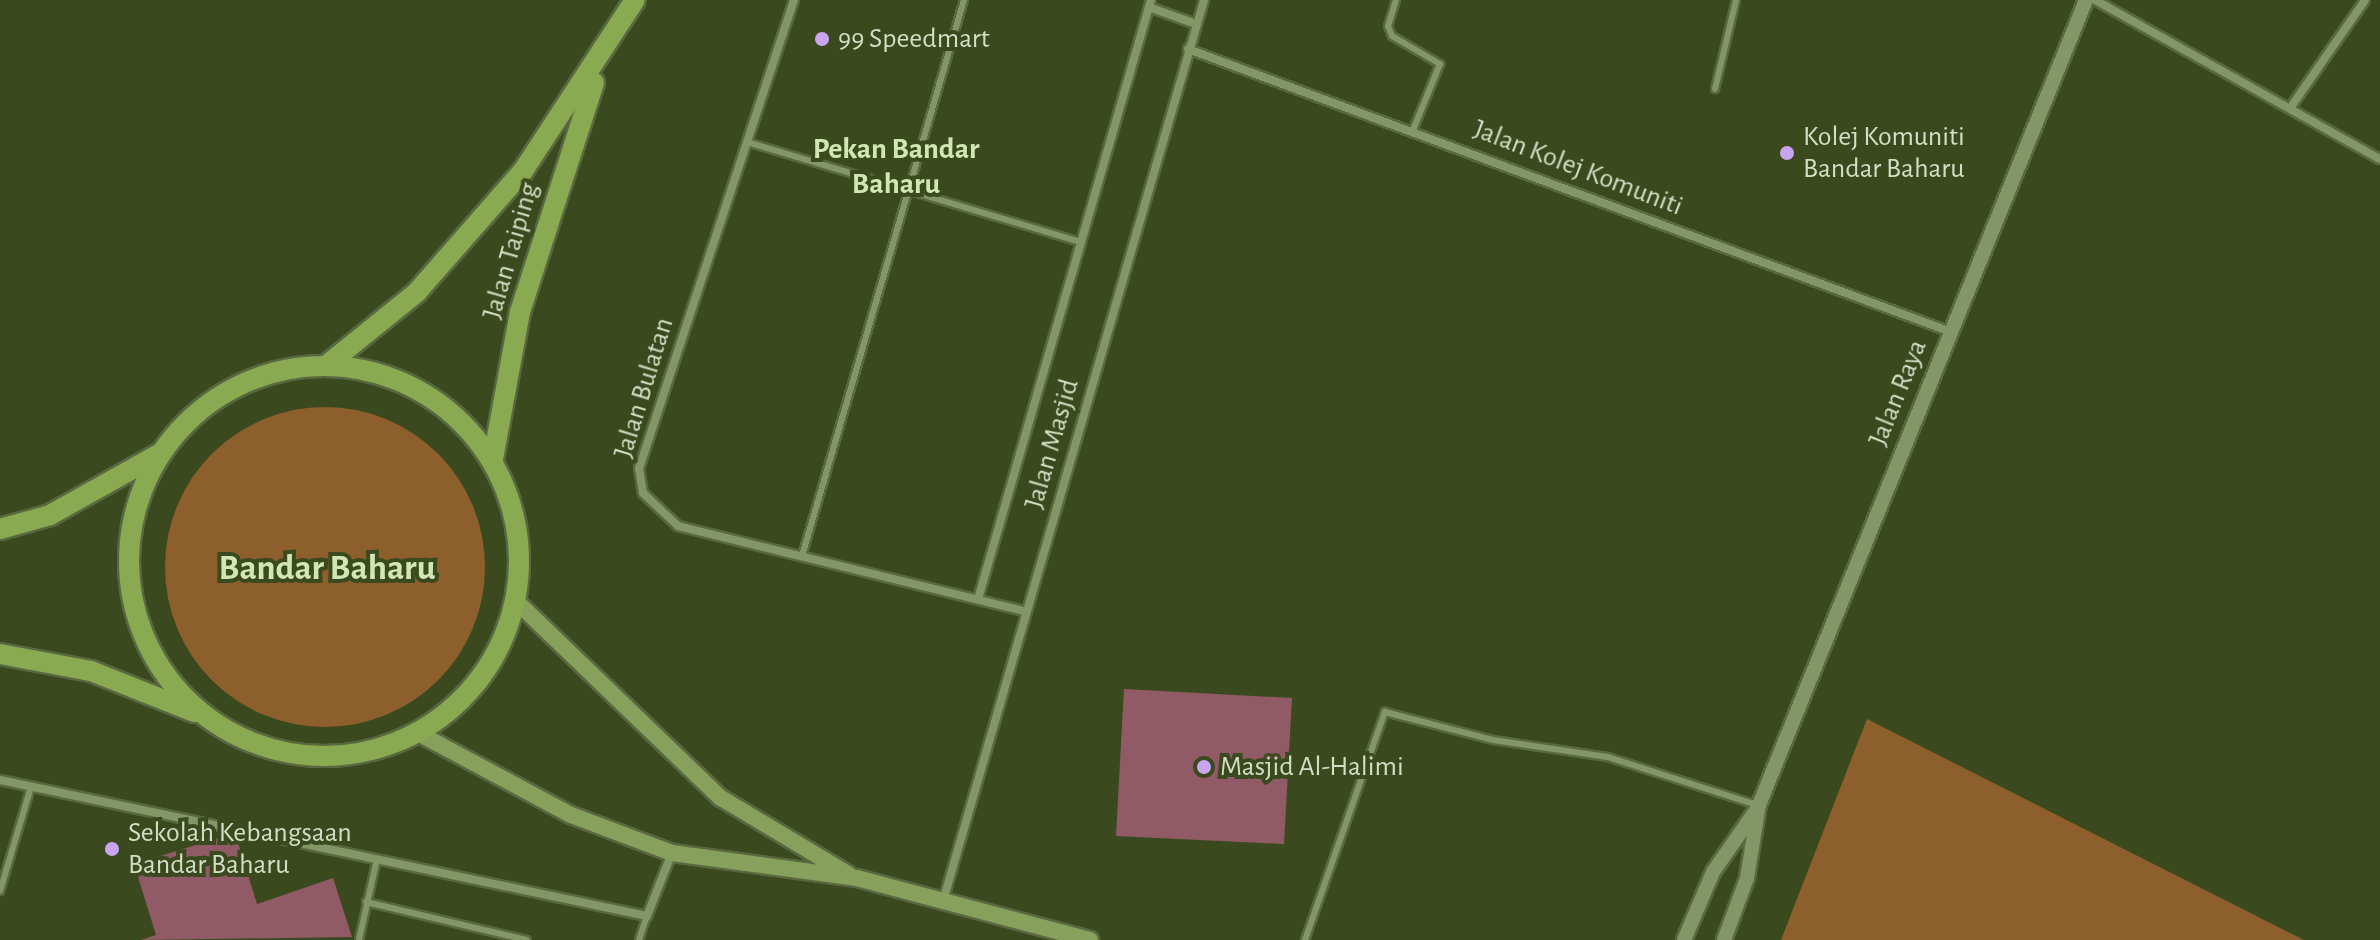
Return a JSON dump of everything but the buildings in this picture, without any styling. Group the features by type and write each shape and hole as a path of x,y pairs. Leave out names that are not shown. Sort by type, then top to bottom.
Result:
{"main road":[{"name":"Jalan Taiping","path":"327,365 417,292 523,171 600,64 635,0"},
{"name":"Jalan Taiping","path":"493,459 520,312 600,64"},
{"path":"0,529 50,515 159,454 215,400 262,375 327,365 392,377 450,409 493,459 513,504 521,553 517,602 497,655 463,699 418,733 364,753 306,756 250,743 201,715 91,671 0,654"},
{"path":"159,454 135,507 127,564 136,621 161,673 201,715"},
{"path":"517,602 721,798 857,878"},
{"path":"418,733 571,815 672,853 857,878 1090,940"}],"street":[{"name":"Jalan Bulatan","path":"794,0 639,468 643,493 678,526 1027,612"},
{"name":"Jalan Masjid","path":"943,901 1204,0"},
{"name":"Jalan Raya","path":"1684,940 1713,872 1759,805 2086,0"},
{"path":"2095,0 2293,104 2380,159"},
{"path":"2293,104 2365,0"},
{"path":"978,599 1150,4 1196,24"},
{"name":"Jalan Kolej Komuniti","path":"1188,49 1951,332"},
{"path":"0,780 647,916 672,853"},
{"name":"Jalan Raya","path":"1724,940 1747,878 1759,805"}],"lane":[{"path":"802,556 964,0"},
{"path":"1396,0 1388,26 1392,36 1440,64 1413,130"},
{"path":"1715,89 1736,0"},
{"path":"747,142 1081,242"},
{"path":"1305,940 1385,712 1608,757 1759,805"},
{"path":"0,891 31,787"},
{"path":"359,940 377,859"},
{"path":"366,902 491,936 527,940"},
{"path":"639,940 647,916"}],"shaded area":[{"path":"325,407 371,414 386,420 414,434 438,454 458,478 472,506 478,521 485,567 478,613 472,628 458,656 438,680 414,700 386,714 371,720 325,727 279,720 264,714 236,700 212,680 192,656 178,628 172,613 165,567 172,521 178,506 192,478 212,454 236,434 264,420 279,414"},
{"path":"1867,719 2304,940 1781,940"}],"place":[{"name":"99 Speedmart","path":"822,39"},
{"name":"Kolej Komuniti Bandar Baharu","path":"1787,153"},
{"name":"Masjid Al-Halimi","path":"1204,767"},
{"name":"Sekolah Kebangsaan Bandar Baharu","path":"112,849"}],"district":[{"name":"Pekan Bandar Baharu","path":"896,166"},
{"name":"Bandar Baharu","path":"327,569"}]}
